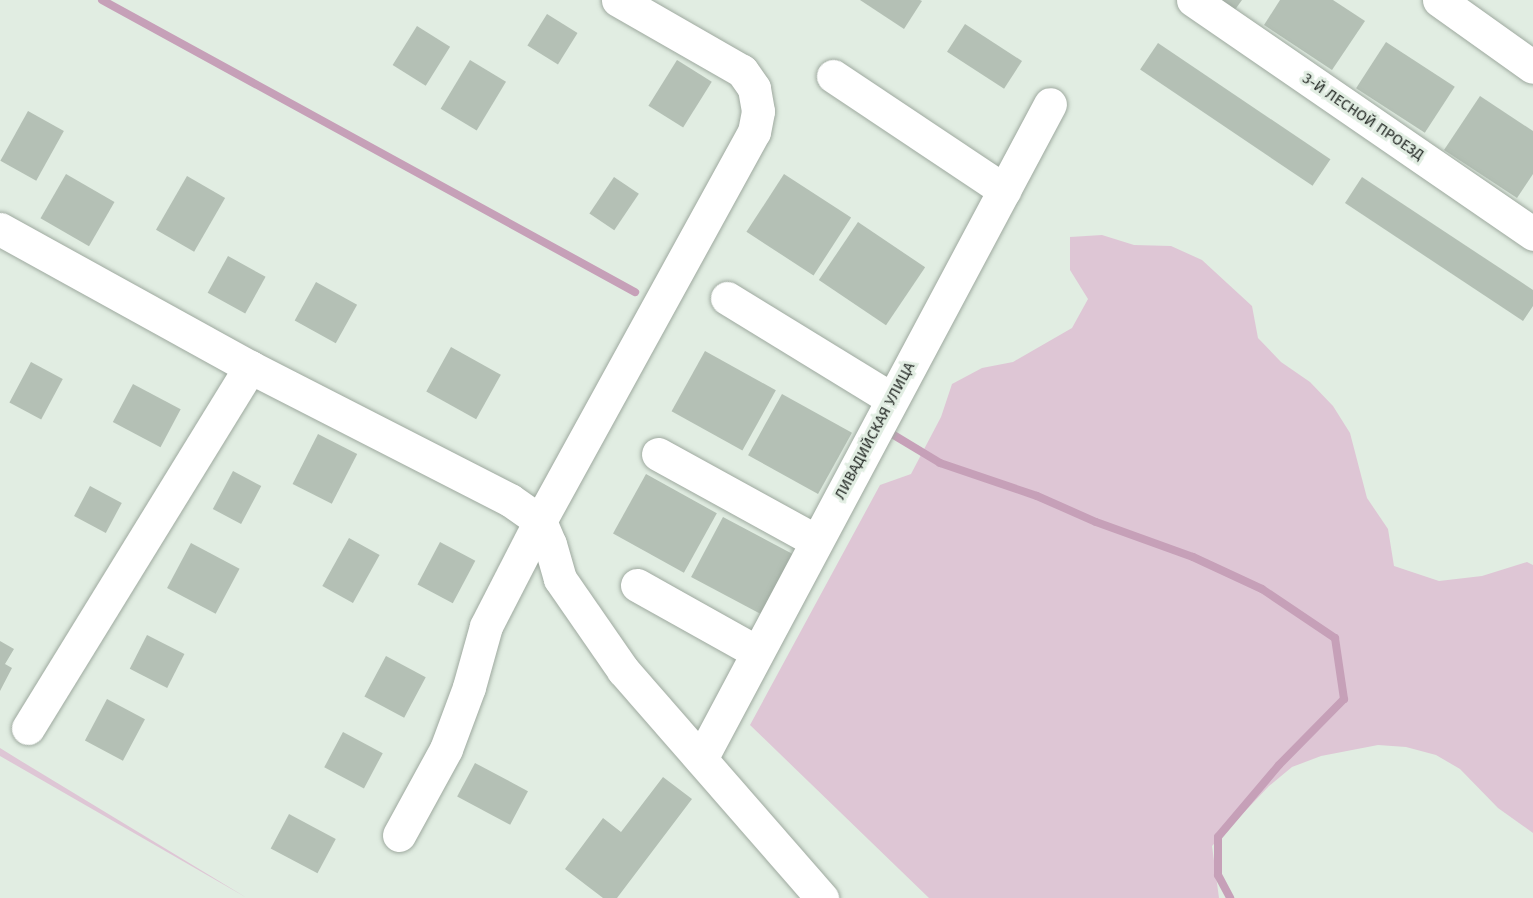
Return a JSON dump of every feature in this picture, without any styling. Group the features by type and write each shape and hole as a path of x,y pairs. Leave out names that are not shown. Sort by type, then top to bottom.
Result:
{"street":[{"path":"399,835 447,749 469,687 486,626 540,521 754,132 758,111 754,88 742,71 618,0"},
{"name":"3-Й ЛЕСНОЙ ПРОЕЗД","path":"1193,0 1533,234"},
{"path":"1439,0 1533,67"},
{"path":"833,76 1004,190"},
{"name":"ЛИВАДИЙСКАЯ УЛИЦА","path":"701,759 1050,104"},
{"path":"0,229 250,368 510,500 540,521 550,544 560,579 623,670 822,898"},
{"path":"727,298 892,399"},
{"path":"28,728 250,368"},
{"path":"658,454 816,541"},
{"path":"638,585 757,652"}],"shaded area":[{"path":"1102,235 1134,245 1171,246 1202,260 1252,306 1258,338 1281,362 1310,382 1333,406 1350,433 1367,498 1388,529 1394,566 1439,581 1482,576 1527,562 1533,565 1533,833 1498,808 1460,769 1436,755 1406,747 1378,745 1321,756 1292,767 1269,786 1212,846 1219,898 929,898 750,725 880,485 911,474 941,417 952,384 982,368 1013,362 1072,328 1088,299 1070,270 1070,237"},
{"path":"0,748 21,761 247,898 0,756"}],"building":[{"path":"860,0 920,0 922,1 904,29"},
{"path":"1217,0 1242,0 1234,11"},
{"path":"1280,0 1333,0 1365,21 1332,70 1264,25"},
{"path":"547,14 578,33 558,64 527,45"},
{"path":"965,24 1022,61 1004,89 947,52"},
{"path":"417,26 450,47 426,86 393,65"},
{"path":"1386,42 1455,87 1425,133 1356,88"},
{"path":"1158,43 1330,159 1313,186 1140,70"},
{"path":"470,60 506,82 477,130 441,109"},
{"path":"677,60 712,82 683,128 648,106"},
{"path":"1480,96 1533,131 1533,174 1517,198 1444,150"},
{"path":"28,111 64,131 36,181 0,161"},
{"path":"66,174 114,202 89,246 40,218"},
{"path":"784,174 851,218 814,275 746,232"},
{"path":"187,176 225,198 194,252 156,230"},
{"path":"614,177 639,194 614,230 589,213"},
{"path":"1362,177 1533,290 1533,306 1523,321 1345,203"},
{"path":"858,222 925,267 886,325 819,280"},
{"path":"228,256 266,277 245,314 208,293"},
{"path":"316,282 357,305 336,343 295,320"},
{"path":"451,347 501,375 476,419 426,392"},
{"path":"705,351 776,390 742,451 672,411"},
{"path":"31,362 63,379 41,420 9,403"},
{"path":"133,384 181,409 160,447 113,422"},
{"path":"782,394 852,433 818,494 748,455"},
{"path":"318,434 357,454 332,504 293,484"},
{"path":"233,471 261,486 241,524 213,509"},
{"path":"646,474 717,513 684,573 613,533"},
{"path":"90,486 122,503 106,533 74,516"},
{"path":"723,517 795,555 763,615 691,577"},
{"path":"349,538 380,555 353,603 322,586"},
{"path":"440,542 475,561 453,603 417,584"},
{"path":"191,543 240,569 216,614 167,588"},
{"path":"147,635 184,654 167,688 130,669"},
{"path":"0,641 14,649 5,664 12,668 0,691"},
{"path":"386,656 426,677 404,718 364,697"},
{"path":"107,699 145,719 123,761 85,740"},
{"path":"343,732 383,753 364,788 324,767"},
{"path":"475,763 528,791 510,825 457,797"},
{"path":"663,777 692,799 617,898 603,898 565,869 603,818 621,832"},
{"path":"289,814 336,839 317,873 271,848"}],"waterway":[{"path":"102,0 635,292"},
{"path":"892,434 940,463 1037,496 1096,522 1193,557 1262,589 1335,638 1344,699 1279,765 1218,837 1218,875 1230,898"}]}
